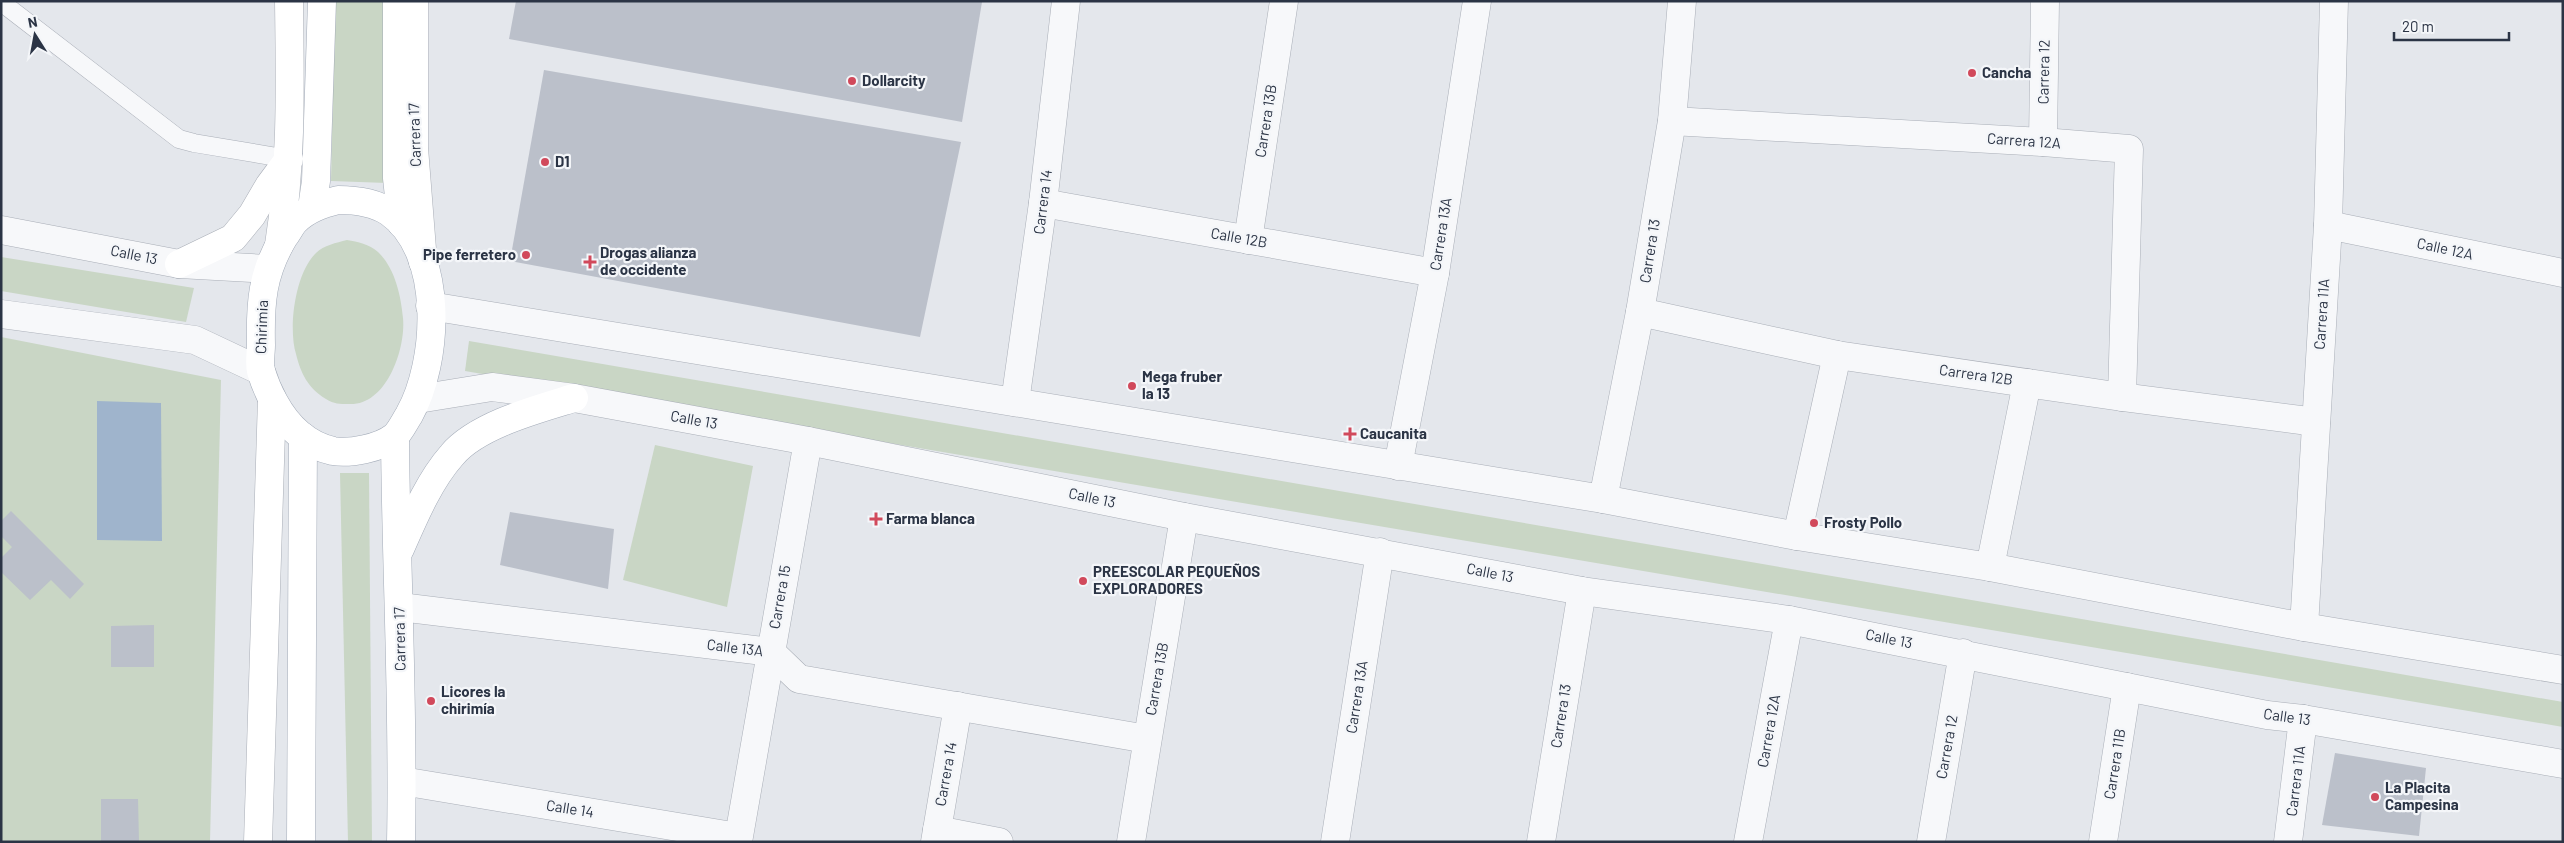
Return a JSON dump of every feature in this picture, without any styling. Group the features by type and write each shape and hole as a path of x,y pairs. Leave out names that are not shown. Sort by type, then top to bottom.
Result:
{"main road":[{"path":"273,257 287,194 289,158 289,1"},
{"path":"312,208 316,180 322,1"},
{"name":"Carrera 17","path":"397,1 397,178 402,224"},
{"name":"Carrera 17","path":"414,1 414,148 424,268"},
{"path":"179,264 233,238 252,216 269,186 289,158"},
{"name":"Chirimia","path":"338,200 356,200 374,204 389,212 402,224 417,247 424,268 432,325 430,348 418,399 395,436 364,450 341,452 320,448 285,422 272,399 261,371 260,304 273,257 294,222 312,208 338,200"},
{"path":"396,560 420,503 453,454 480,434 517,415 574,398"},
{"path":"258,842 272,399"},
{"name":"Carrera 17","path":"395,436 396,560 400,607 401,842"},
{"path":"301,842 303,437"}],"street":[{"name":"Carrera 14","path":"1014,402 1044,203 1066,1"},
{"name":"Carrera 13B","path":"1248,240 1284,1"},
{"name":"Carrera 13A","path":"1398,466 1435,273 1477,1"},
{"name":"Carrera 13","path":"1604,500 1640,312 1672,121 1682,1"},
{"name":"Carrera 12","path":"2044,142 2045,1"},
{"name":"Carrera 11A","path":"2304,627 2328,225 2334,1"},
{"name":"Carrera 12A","path":"1672,121 2044,142 2129,149 2122,397"},
{"name":"Calle 12B","path":"1044,203 1435,273"},
{"name":"Calle 12A","path":"2328,225 2563,273"},
{"name":"Calle 13","path":"1,230 179,264 273,257"},
{"path":"430,306 1604,500 1797,536 1990,567 2304,627 2563,670"},
{"name":"Carrera 12B","path":"1640,312 1837,355 2122,397 2316,422"},
{"path":"1,314 195,340 261,371"},
{"path":"1797,536 1837,355"},
{"path":"1990,567 2027,383"},
{"name":"Calle 13","path":"418,399 492,387 574,398 808,441 1184,517 1582,591 1789,620 1963,653 2267,715 2563,764"},
{"name":"Carrera 15","path":"738,839 808,441"},
{"name":"Carrera 13B","path":"1131,842 1184,517"},
{"name":"Carrera 13A","path":"1335,842 1380,552"},
{"name":"Carrera 13","path":"1541,842 1582,591"},
{"name":"Calle 13A","path":"400,607 771,652 799,679 1147,739"},
{"name":"Carrera 12A","path":"1748,842 1789,620"},
{"name":"Carrera 12","path":"1931,842 1963,653"},
{"name":"Carrera 11B","path":"2103,842 2127,687"},
{"name":"Carrera 14","path":"936,836 958,706"},
{"name":"Carrera 11A","path":"2288,842 2303,720"},
{"name":"Calle 14","path":"402,782 738,839"},
{"path":"936,836 998,842"}],"lane":[{"path":"1,2 179,139 289,158"}],"green space":[{"path":"335,1 388,1 387,183 331,181"},
{"path":"347,240 371,247 384,259 396,283 403,318 401,345 391,374 373,396 361,402 348,404 329,401 310,385 298,361 293,330 293,316 298,287 309,262 323,248"},
{"path":"1,257 194,288 186,322 1,291"},
{"path":"1,337 221,380 210,842 1,842"},
{"path":"469,341 2563,702 2563,727 465,371"},
{"path":"655,445 753,466 727,607 623,580"},
{"path":"340,473 369,473 372,842 348,842"}],"water":[{"path":"97,401 161,403 162,541 97,540"}],"building":[{"name":"Dollarcity","path":"516,1 982,2 962,122 509,39"},
{"path":"544,70 961,142 920,337 510,261"},
{"path":"11,511 84,584 70,599 51,580 30,600 1,572 1,558 12,547 1,536 1,521"},
{"path":"510,512 614,529 608,589 500,565"},
{"path":"154,625 154,667 111,667 111,626"},
{"name":"La Placita Campesina","path":"2335,753 2426,768 2419,836 2322,825"},
{"path":"101,799 138,799 139,842 101,842"}],"place":[{"name":"Cancha","path":"1972,73"},
{"name":"Dollarcity","path":"852,81"},
{"name":"D1","path":"545,162"},
{"name":"Pipe ferretero","path":"526,255"},
{"name":"Drogas alianza de occidente","path":"590,262"},
{"name":"Mega fruber la 13","path":"1132,386"},
{"name":"Caucanita","path":"1350,434"},
{"name":"Farma blanca","path":"876,519"},
{"name":"Frosty Pollo","path":"1814,523"},
{"name":"PREESCOLAR PEQUEÑOS EXPLORADORES","path":"1083,581"},
{"name":"Licores la chirimía","path":"431,701"},
{"name":"La Placita Campesina","path":"2375,797"}]}
